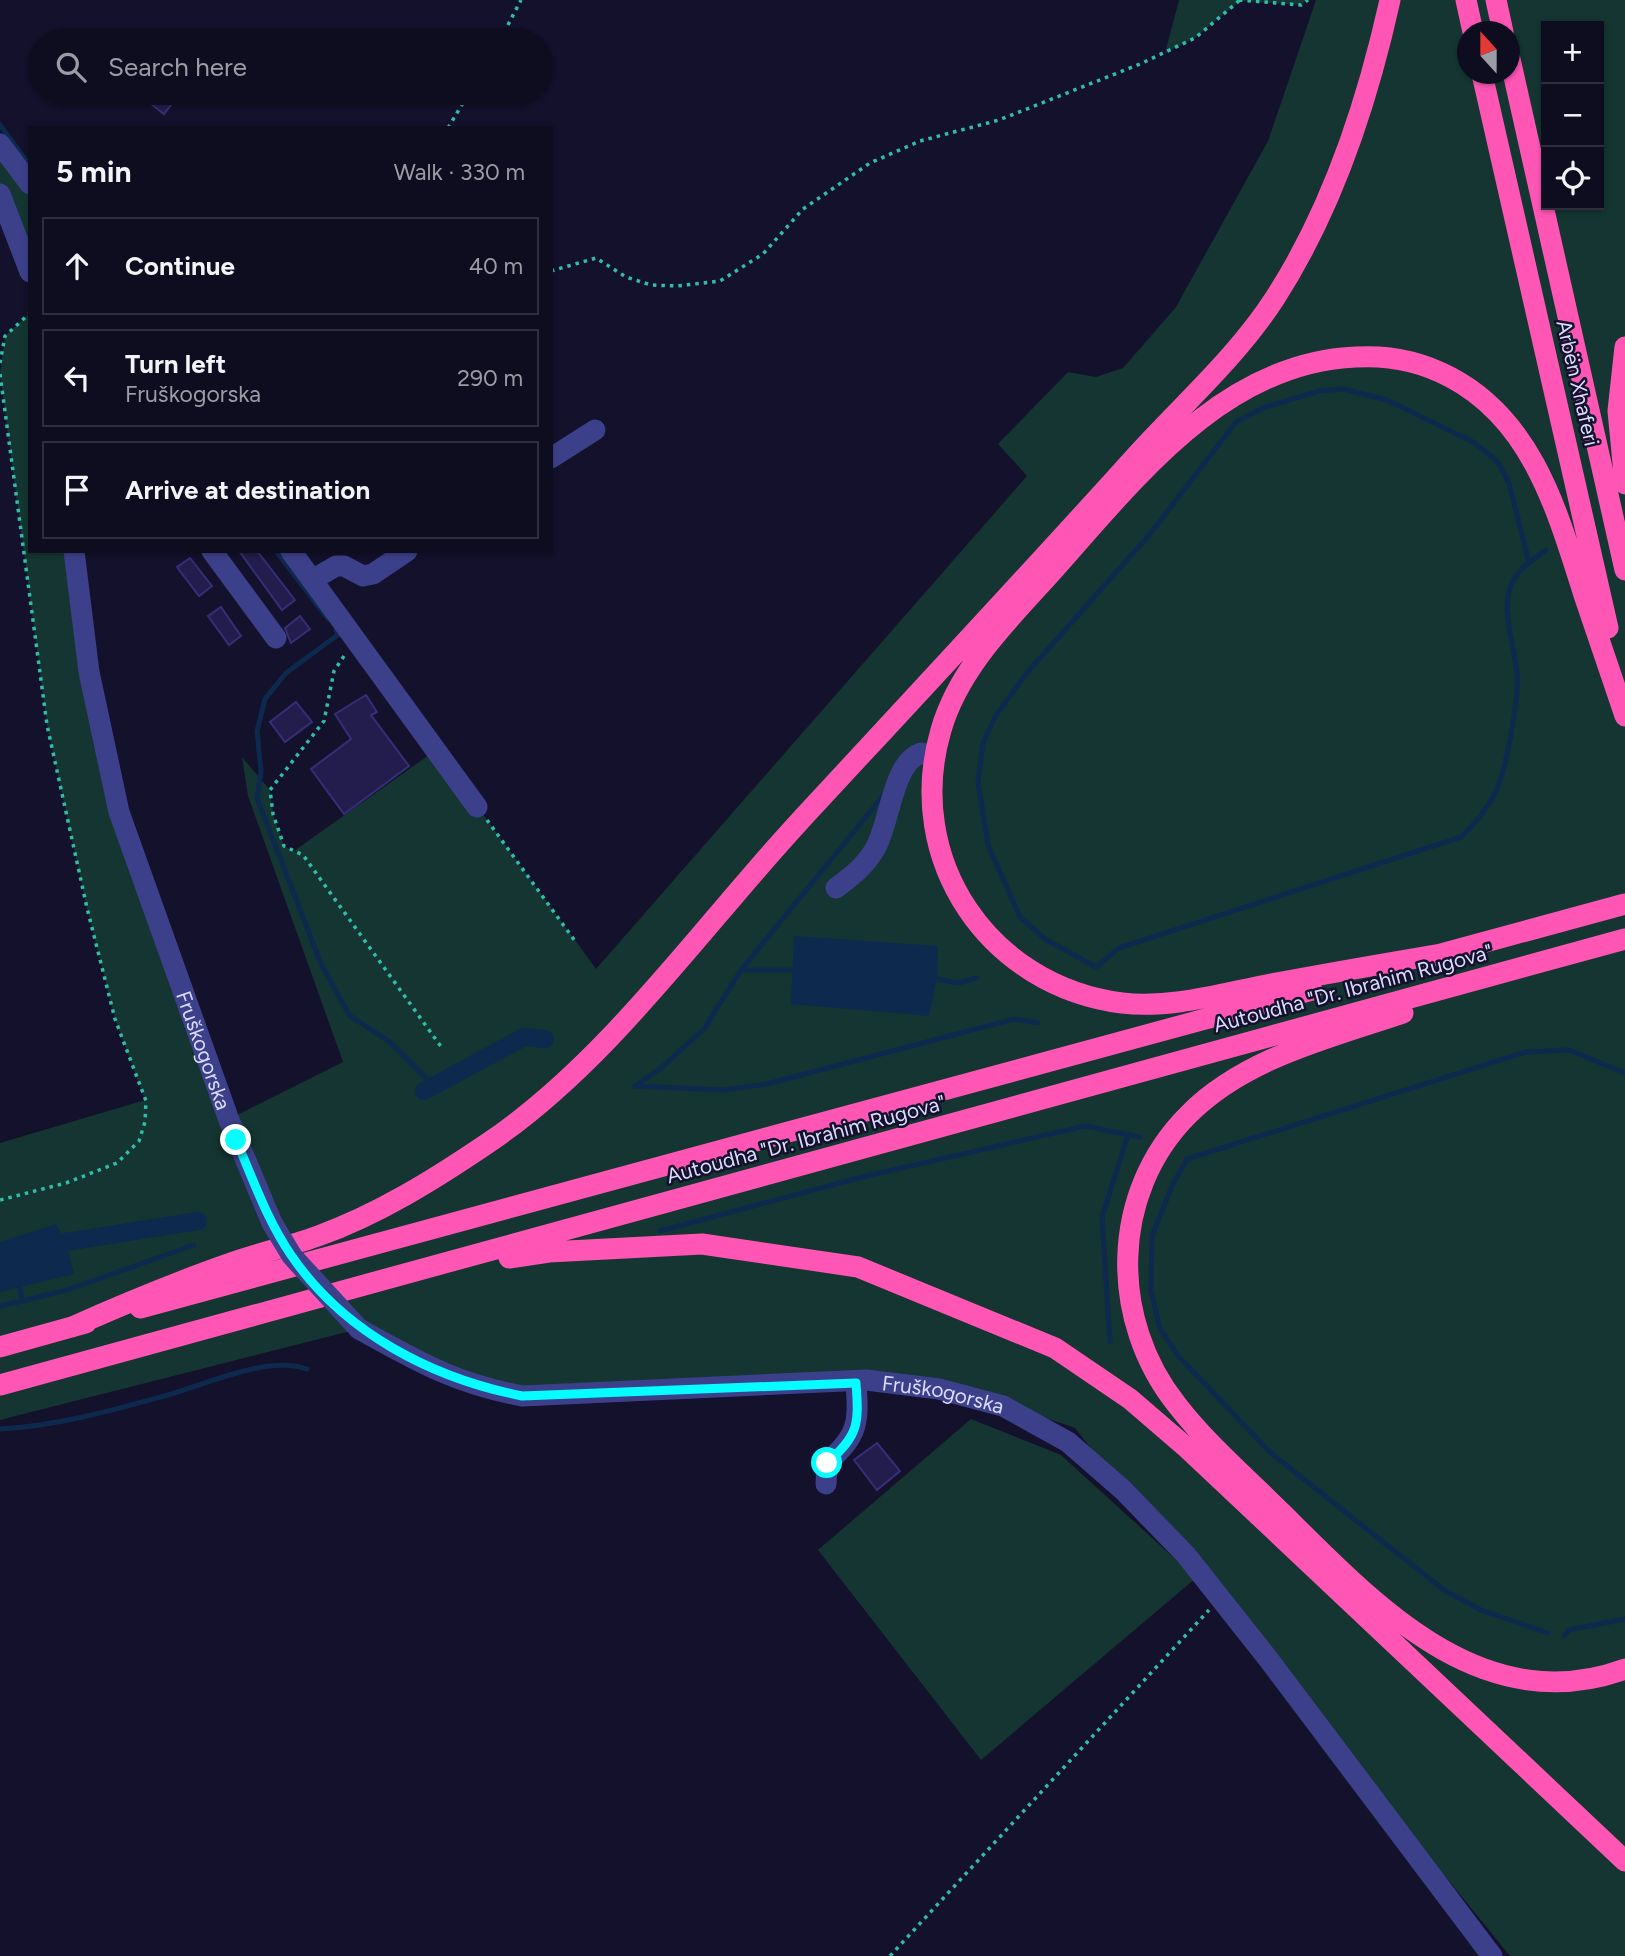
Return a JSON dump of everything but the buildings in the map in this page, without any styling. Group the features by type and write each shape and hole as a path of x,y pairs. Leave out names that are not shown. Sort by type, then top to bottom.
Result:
{"highway":[{"path":"72,1327 155,1290 320,1236 389,1205 491,1141 555,1091 665,975 795,826 1226,359 1274,300 1319,219 1348,149 1378,54 1390,0"},
{"path":"1466,0 1471,21"},
{"path":"1496,0 1501,21"},
{"name":"Arbën Xhaferi","path":"1484,84 1625,703"},
{"path":"1516,84 1625,570"},
{"path":"1625,347 1618,411 1625,484"},
{"path":"1447,953 1194,1001 1125,1003 1076,993 1033,973 998,946 971,918 940,853 932,789 935,757 942,728 971,666 1087,532 1193,424 1233,394 1264,377 1341,357 1384,356 1419,364 1449,376 1476,393 1500,414 1527,446 1566,536 1625,716"},
{"path":"0,1347 1625,904"},
{"name":"Autoudha \"Dr. Ibrahim Rugova\"","path":"0,1385 1625,939"},
{"path":"1591,948 1282,1055 1240,1075 1212,1094 1187,1115 1150,1168 1136,1198 1126,1267 1130,1305 1140,1337 1154,1370 1175,1404 1308,1539 1429,1644 1476,1667 1520,1680 1566,1683 1625,1669"},
{"path":"414,1273 549,1252 702,1244 858,1267 1055,1348 1130,1399 1187,1448 1625,1861"}],"street":[{"path":"0,144 28,181"},
{"path":"0,194 28,267"},
{"path":"553,457 595,429"},
{"name":"Fruškogorska","path":"74,553 89,672 119,811 229,1120 272,1223 292,1256 359,1328 436,1372 478,1387 522,1396 856,1383 866,1380 939,1389 1003,1406 1068,1442 1123,1490 1186,1555 1269,1660 1492,1956"},
{"path":"213,553 276,638"},
{"path":"292,553 477,807"},
{"path":"312,580 336,566 344,566 363,576 373,574 404,553"},
{"path":"836,888 863,867 876,847 900,775 908,761 921,753 935,757"},
{"path":"827,1483 827,1463 851,1442 859,1418 856,1383"}],"path":[{"path":"507,28 522,0"},
{"path":"553,270 596,258 626,277 652,285 677,286 719,281 762,254 803,209 870,163 920,141 999,120 1140,64 1195,38 1239,0 1301,5 1308,0"},
{"path":"449,126 461,105"},
{"path":"0,363 3,336 28,315"},
{"path":"0,374 47,725 86,908 115,1020 146,1101 145,1122 139,1141 117,1163 66,1183 0,1200"},
{"path":"355,639 334,671 324,721 270,790 273,814 284,846 303,855 442,1048"},
{"path":"477,807 575,941"},
{"path":"890,1956 1220,1598"}],"green space":[{"path":"1179,0 1308,0 1301,5 1240,1 1195,38 1165,53"},
{"path":"1316,0 1625,0 1625,1956 1510,1956 1269,1660 1123,1490 1075,1428 940,1382 522,1396 359,1329 0,1420 0,1143 145,1100 115,1019 87,908 47,725 0,374 5,336 28,315 28,553 74,553 119,811 229,1119 343,1062 248,796 242,757 270,790 273,814 284,846 294,851 436,750 596,969 1027,476 998,444 1068,372 1096,377 1123,368 1176,307 1268,141"},
{"path":"0,144 28,181 28,267 0,194"},
{"path":"971,1419 1061,1455 1196,1578 981,1760 818,1550"}],"water":[{"path":"794,936 938,946 937,979 929,1016 791,1004"},
{"path":"56,1224 66,1242 74,1274 0,1292 0,1242"}],"waterway":[{"path":"0,125 28,163"},
{"path":"1529,562 1509,483 1497,461 1473,442 1387,400 1343,389 1319,391 1263,408 1236,422 1150,534 1026,674 996,715 983,743 978,781 988,845 1020,917 1045,939 1096,967 1119,948 1461,837 1479,818 1499,785 1511,736 1517,674 1507,609 1510,588 1520,571 1546,550"},
{"path":"278,553 328,619"},
{"path":"336,630 339,634 286,673 265,699 257,731 261,772 257,798 321,964 350,1016 390,1042 434,1086"},
{"path":"741,970 883,796"},
{"path":"635,1086 661,1068 704,1029 741,970 792,970"},
{"path":"937,979 958,983 977,978"},
{"path":"635,1086 724,1090 767,1084 1014,1019 1038,1023"},
{"path":"424,1091 524,1037 545,1039"},
{"path":"1548,1633 1481,1610 1444,1590 1272,1454 1179,1357 1160,1329 1151,1290 1152,1236 1172,1186 1187,1159 1526,1052 1569,1050 1625,1073"},
{"path":"660,1231 862,1177 1085,1126 1140,1137"},
{"path":"1110,1342 1102,1217 1128,1135"},
{"path":"66,1242 198,1221"},
{"path":"20,1289 22,1301 67,1290 194,1245"},
{"path":"0,1306 22,1301"},
{"path":"0,1429 43,1425 106,1412 256,1368 291,1366 307,1369"},
{"path":"1564,1636 1569,1630 1625,1619"}],"route":[{"path":"236,1140 272,1223 292,1256 317,1286 359,1328 436,1372 478,1387 522,1396 856,1383 859,1418 851,1442 827,1463"}]}
